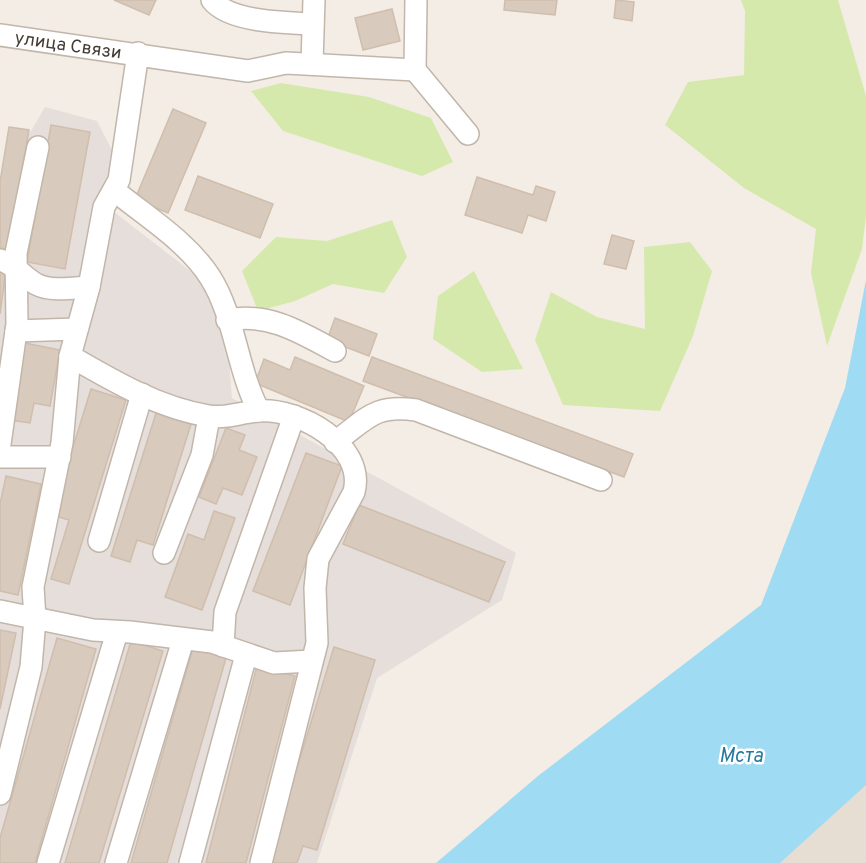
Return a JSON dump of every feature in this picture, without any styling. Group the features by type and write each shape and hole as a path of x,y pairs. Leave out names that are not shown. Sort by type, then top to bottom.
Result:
{"street":[{"path":"212,0 219,9 270,22 314,24"},
{"path":"312,63 314,0"},
{"path":"416,0 415,70 468,134"},
{"name":"улица Связи","path":"0,35 138,53 248,71 286,63 415,70"},
{"path":"0,794 32,667 35,619 33,587 60,458 70,356 89,287 105,207 118,180 138,53"},
{"path":"0,444 16,331 9,265 16,253 38,147"},
{"path":"114,190 183,246 210,277 227,320 246,384 259,411"},
{"path":"9,265 38,285 50,288 89,287"},
{"path":"227,320 244,316 271,320 335,351"},
{"path":"16,331 77,329"},
{"path":"70,356 122,386 209,417 259,411 294,416 315,426 335,442 354,467 357,482 348,506 318,559 315,588 317,643 261,863"},
{"path":"99,541 142,394"},
{"path":"335,442 372,414 384,408 417,410 601,480"},
{"path":"223,646 225,612 294,416"},
{"path":"164,553 202,455 209,417"},
{"path":"0,457 60,458"},
{"path":"0,611 93,630 223,646 274,663 312,661"},
{"path":"48,863 117,632"},
{"path":"116,863 183,640"},
{"path":"190,863 246,655"}],"shaded area":[{"path":"45,107 97,121 116,158 109,208 224,297 232,398 516,553 502,600 377,678 317,863 0,863 0,184"},
{"path":"866,784 866,863 779,863"}],"green space":[{"path":"741,0 838,0 866,96 866,216 862,249 827,346 811,273 816,229 744,188 665,125 688,82 744,75 745,11"},
{"path":"281,83 369,97 431,118 453,162 422,176 283,131 251,91"},
{"path":"392,220 407,257 384,293 333,284 295,301 258,311 242,271 276,237 327,241"},
{"path":"690,242 712,271 693,336 660,411 563,405 535,340 551,292 597,317 645,329 644,247"},
{"path":"474,271 523,369 482,372 433,339 438,296"}],"water":[{"name":"Мста","path":"866,280 866,785 780,863 436,863 538,776 761,605 845,388"}],"building":[{"path":"114,0 156,0 149,15"},
{"path":"505,0 557,0 555,15 504,10"},
{"path":"616,0 634,2 632,21 614,18"},
{"path":"392,9 400,41 363,50 355,18"},
{"path":"173,109 206,123 168,213 135,199"},
{"path":"51,125 90,132 65,269 27,262"},
{"path":"9,127 29,130 8,249 0,248 0,182"},
{"path":"198,176 273,204 260,238 185,210"},
{"path":"477,177 533,195 536,186 555,192 546,221 528,215 522,233 465,215"},
{"path":"612,235 634,241 626,269 604,264"},
{"path":"0,269 6,270 0,314"},
{"path":"335,318 377,334 369,356 327,340"},
{"path":"25,343 60,350 50,406 34,403 30,423 10,420"},
{"path":"295,357 364,386 349,422 255,383 264,359 290,370"},
{"path":"372,357 633,454 624,477 363,381"},
{"path":"91,389 126,400 69,584 51,579 69,520 52,515"},
{"path":"157,410 192,421 153,545 137,540 130,562 111,556"},
{"path":"226,428 245,435 239,450 257,457 242,495 223,488 216,504 199,497"},
{"path":"306,453 342,466 290,605 253,591"},
{"path":"6,476 41,484 18,595 0,591 0,504"},
{"path":"359,505 505,562 489,602 343,544"},
{"path":"214,511 235,518 202,610 165,597 188,534 204,540"},
{"path":"0,630 16,633 0,709"},
{"path":"57,638 96,649 35,863 0,863 0,838"},
{"path":"131,641 163,651 99,863 65,863"},
{"path":"334,647 375,660 317,850 303,846 297,863 268,863"},
{"path":"193,648 226,658 167,863 131,863"},
{"path":"257,666 295,676 246,863 206,863"}]}
